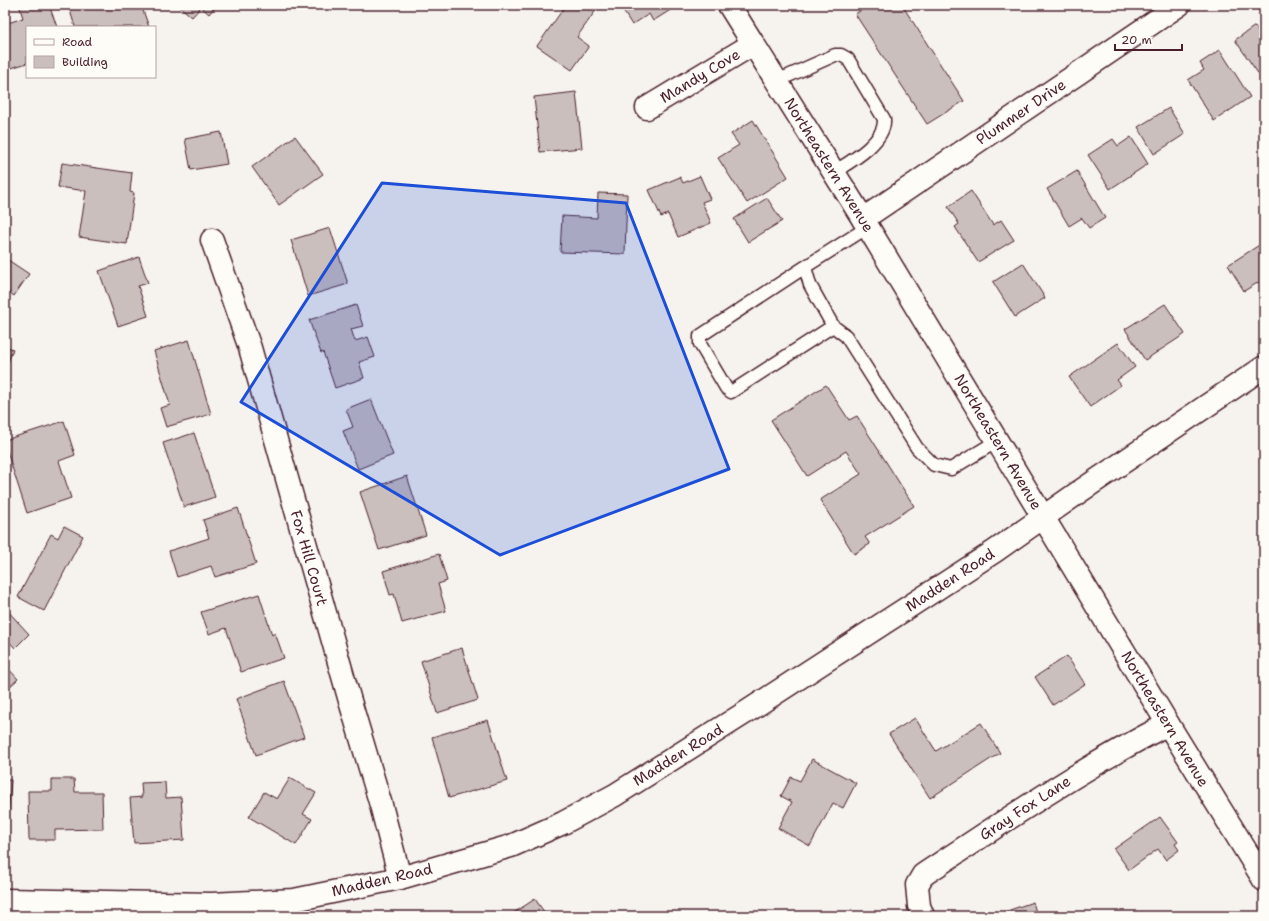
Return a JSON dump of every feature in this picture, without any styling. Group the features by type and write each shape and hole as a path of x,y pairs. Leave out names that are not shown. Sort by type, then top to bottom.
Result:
{"street":[{"name":"Northeastern Avenue","path":"729,5 866,223 1168,724 1264,880"},
{"name":"Plummer Drive","path":"866,223 1179,5"},
{"name":"Mandy Cove","path":"646,108 753,44"},
{"name":"Fox Hill Court","path":"212,240 250,348 381,805 400,878"},
{"name":"Madden Road","path":"5,900 211,904 294,900 400,878 511,846 563,823 615,795 748,711 995,551 1264,367"},
{"name":"Gray Fox Lane","path":"923,916 919,906 917,885 922,875 1072,777 1127,745 1168,724"}],"lane":[{"path":"777,81 835,55 841,55 848,59 884,119 884,125 868,150 834,172"},
{"path":"833,326 731,392 726,388 700,344 700,336 805,267 866,223"},
{"path":"805,267 810,285 833,326 846,336 916,448 934,465 951,469 997,441"}],"highlighted area":[{"path":"382,183 626,203 729,469 500,555 241,402"}],"building":[{"path":"19,5 49,5 57,26 26,26 26,63 5,70 5,24 23,18"},
{"path":"73,5 141,5 149,26 75,26 69,7"},
{"path":"178,5 217,5 209,14 201,7 192,17"},
{"path":"566,5 589,5 596,10 577,37 589,46 572,70 537,46"},
{"path":"612,5 670,5 672,9 653,21 649,14 632,25 620,6 615,9"},
{"path":"870,5 902,5 964,101 927,124 855,14"},
{"path":"1255,26 1260,34 1264,31 1264,82 1235,40"},
{"path":"1220,50 1250,97 1214,121 1188,80 1204,70 1200,63"},
{"path":"576,92 582,148 540,152 534,97"},
{"path":"1169,108 1185,134 1154,154 1138,127"},
{"path":"753,120 788,177 747,203 718,158 739,145 731,134"},
{"path":"221,132 227,164 191,170 185,139"},
{"path":"295,136 323,174 279,205 252,167"},
{"path":"1131,137 1148,164 1110,189 1088,155 1113,139 1118,146"},
{"path":"62,163 132,173 130,192 134,193 127,244 79,237 86,191 58,187"},
{"path":"1077,171 1105,218 1089,228 1082,218 1069,226 1047,189"},
{"path":"700,176 710,199 702,202 711,223 678,237 668,214 661,217 649,190 680,177 683,183"},
{"path":"971,191 993,225 1001,220 1014,240 978,262 955,227 959,224 948,207"},
{"path":"598,193 627,194 625,254 560,252 562,216 597,218"},
{"path":"767,198 782,221 748,242 734,219"},
{"path":"330,228 348,284 308,296 291,240"},
{"path":"1264,242 1264,279 1244,291 1228,265"},
{"path":"139,257 148,283 138,286 148,316 118,326 99,271"},
{"path":"5,258 29,274 14,296 5,289"},
{"path":"1023,263 1045,298 1015,317 993,282"},
{"path":"1165,304 1185,334 1145,360 1125,329"},
{"path":"356,305 363,326 351,329 355,341 368,337 375,357 359,362 364,378 335,388 323,352 321,353 309,320"},
{"path":"189,340 211,414 166,427 160,408 170,405 154,351"},
{"path":"1118,343 1135,367 1117,380 1121,385 1090,407 1069,377"},
{"path":"5,346 13,349 5,370"},
{"path":"826,385 849,420 857,416 914,506 865,537 870,544 854,554 820,500 861,474 846,451 807,476 771,420"},
{"path":"371,399 393,455 358,469 343,431 353,427 346,409"},
{"path":"64,421 75,455 59,461 71,498 27,513 5,445 5,440"},
{"path":"194,433 215,497 184,507 163,443"},
{"path":"407,476 426,535 379,550 360,492"},
{"path":"238,508 256,564 215,577 211,566 177,577 169,551 209,538 203,520"},
{"path":"64,526 83,536 44,611 18,597 51,534 58,538"},
{"path":"439,554 447,581 438,584 446,611 402,623 394,594 390,595 383,571"},
{"path":"259,594 272,635 275,633 284,658 241,672 226,628 209,634 201,612"},
{"path":"5,608 29,634 15,648 5,637"},
{"path":"462,648 478,700 437,713 421,661"},
{"path":"1067,656 1085,684 1053,705 1035,677"},
{"path":"5,665 18,679 5,691"},
{"path":"284,681 304,737 256,755 236,699"},
{"path":"915,718 936,751 981,723 1000,753 930,798 889,734"},
{"path":"488,720 507,781 449,798 432,737"},
{"path":"812,759 856,783 843,808 833,803 810,846 778,828 792,802 781,796 791,777 800,781"},
{"path":"290,778 316,793 303,814 312,819 296,845 249,817 264,792 277,799"},
{"path":"52,779 74,779 75,792 102,792 103,829 55,830 55,840 29,840 28,791 52,791"},
{"path":"5,780 11,780 8,821 5,821"},
{"path":"165,782 166,798 181,797 184,840 134,843 130,798 142,797 141,783"},
{"path":"1160,817 1178,842 1175,844 1179,850 1166,860 1158,849 1129,870 1114,849"},
{"path":"535,899 547,916 509,916"},
{"path":"1033,902 1037,916 1006,916 1004,912"}]}
